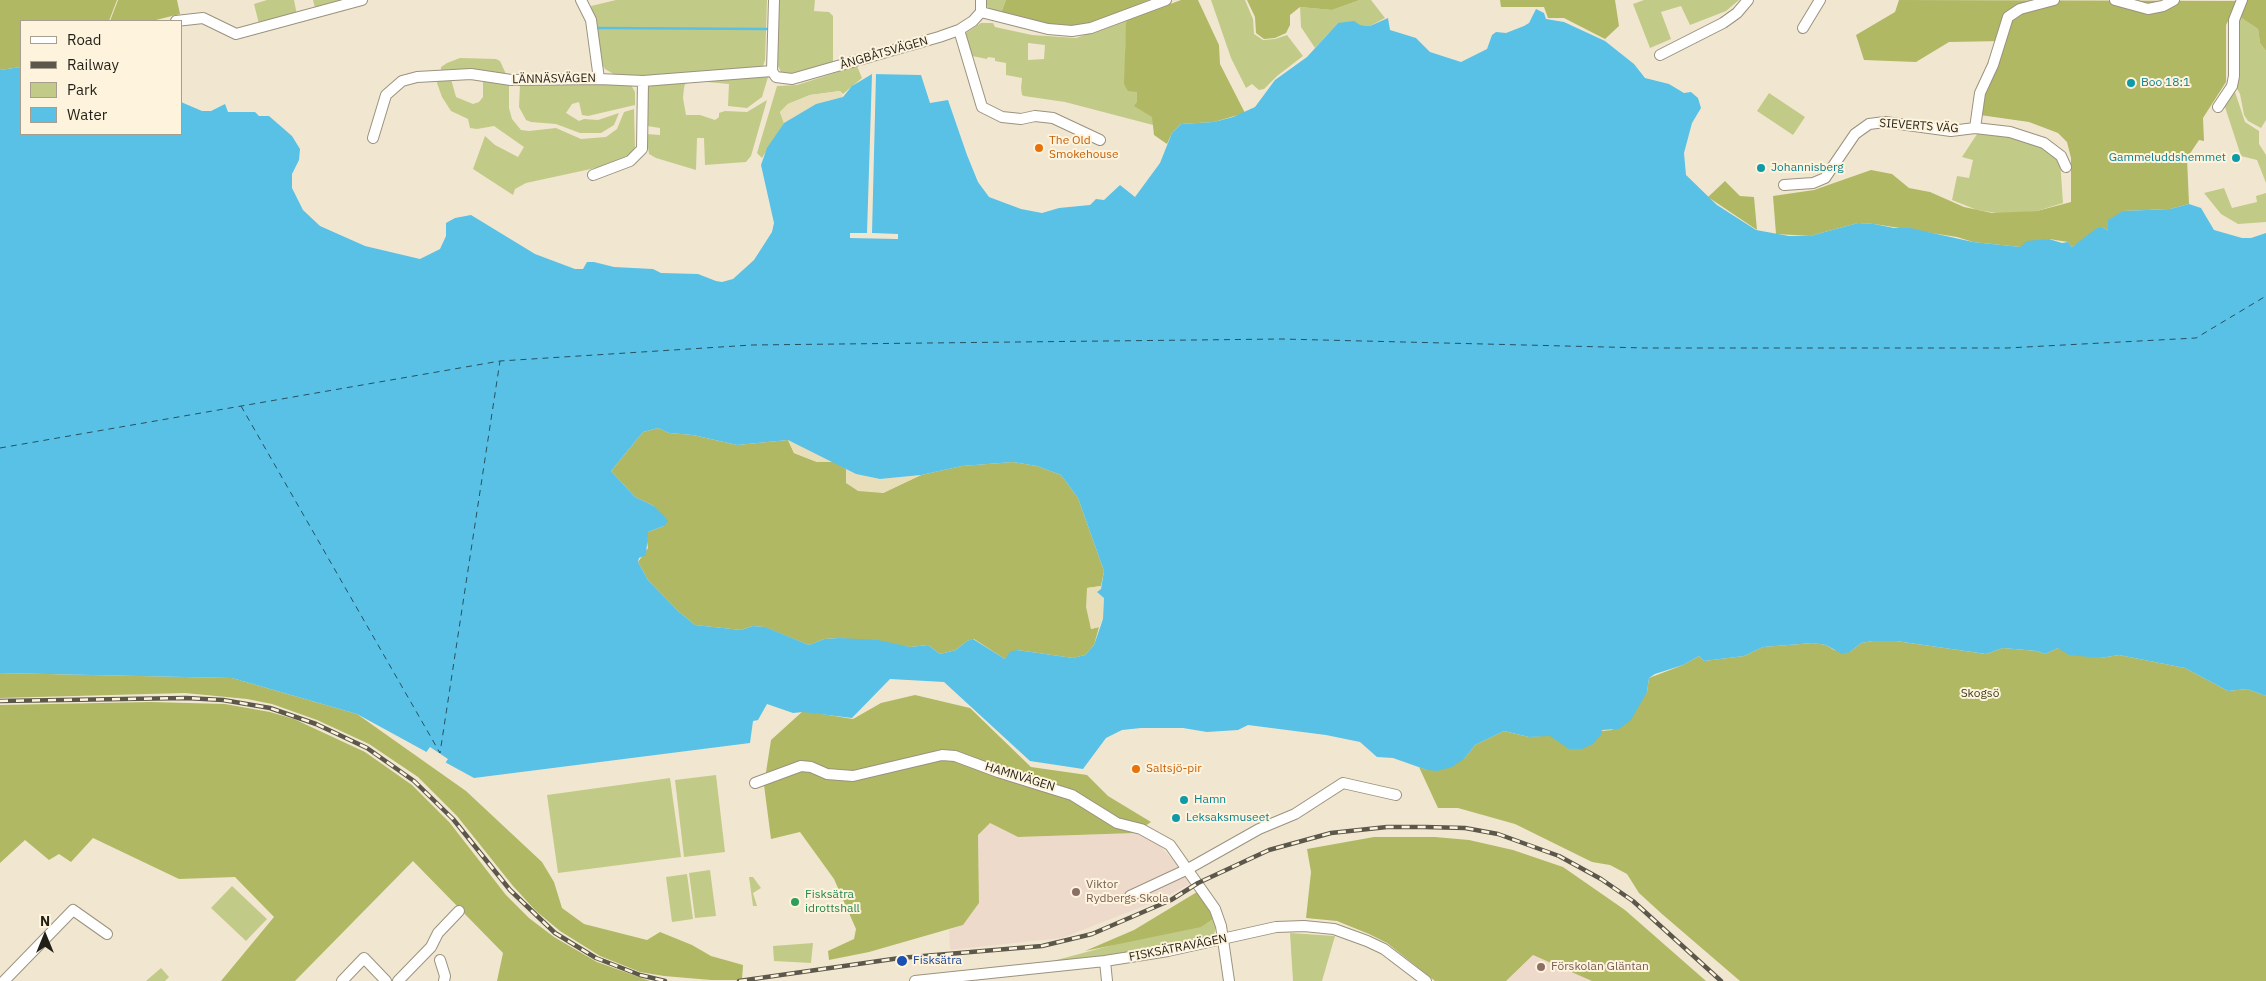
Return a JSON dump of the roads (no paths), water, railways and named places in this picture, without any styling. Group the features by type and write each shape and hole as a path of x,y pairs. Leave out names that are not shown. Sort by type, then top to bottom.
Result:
{"street":[{"path":"182,20 203,18 236,34 362,0"},
{"path":"581,0 591,20 598,78"},
{"path":"772,71 774,0"},
{"path":"981,0 980,12 1048,29 1072,31 1091,28 1166,0"},
{"path":"1660,54 1723,23 1737,13 1748,0"},
{"path":"1803,28 1820,0"},
{"name":"SIEVERTS VÄG","path":"1784,185 1813,183 1825,178 1855,134 1869,124 1885,122 1951,131 1974,128 1980,93 1993,65 2008,17 2020,9 2054,0"},
{"path":"2114,0 2148,10 2163,6 2174,0"},
{"path":"2218,107 2232,86 2234,76 2233,25 2242,0"},
{"name":"ÅNGBÅTSVÄGEN","path":"772,71 776,77 792,79 959,30 973,21 980,12"},
{"path":"959,30 982,107 1002,117 1021,119 1035,116 1053,118 1100,140"},
{"name":"LÄNNÄSVÄGEN","path":"373,138 386,95 402,81 409,78 471,74 511,80 598,78 643,81 772,71"},
{"path":"593,175 630,161 642,149 643,81"},
{"path":"1974,128 2010,132 2044,143 2061,156 2066,167"},
{"name":"HAMNVÄGEN","path":"755,783 801,766 811,767 828,774 853,776 928,757 955,756 998,772 1072,795 1117,823 1141,829 1170,844 1215,909 1223,939 1230,981"},
{"path":"1130,896 1188,869 1259,829 1294,814 1343,783 1396,795"},
{"path":"4,981 73,910 107,934"},
{"path":"398,981 431,947 438,933 459,912"},
{"name":"FISKSÄTRAVÄGEN","path":"915,981 1105,961 1282,927 1334,929 1352,934 1384,949 1426,981"},
{"path":"342,981 364,958 386,981"},
{"path":"440,960 445,976 444,981"},
{"path":"1105,961 1106,981"}],"water":[{"path":"1536,9 1544,13 1546,19 1564,22 1605,41 1634,64 1645,78 1669,84 1684,93 1691,92 1698,98 1701,108 1692,123 1684,153 1686,175 1717,205 1756,230 1789,236 1810,236 1858,223 1894,228 1910,228 1973,242 2020,247 2027,241 2049,239 2062,243 2068,242 2072,247 2097,228 2103,227 2108,231 2108,220 2123,211 2170,209 2189,204 2201,208 2214,230 2242,238 2251,238 2266,233 2266,696 2247,689 2228,691 2185,668 2119,655 2100,658 2069,655 2058,648 2045,654 2037,651 2003,648 1986,654 1896,641 1861,643 1850,652 1842,654 1826,645 1813,643 1763,647 1744,656 1704,661 1699,656 1683,665 1655,674 1649,678 1647,692 1631,720 1619,729 1602,730 1601,735 1593,744 1582,749 1569,749 1550,736 1529,737 1504,731 1475,745 1465,758 1452,767 1437,771 1427,770 1393,758 1377,757 1360,742 1326,735 1248,725 1238,730 1207,732 1183,728 1141,728 1122,730 1106,738 1083,769 1030,761 944,682 890,679 852,718 803,712 793,713 767,704 758,720 753,721 750,743 474,778 357,714 232,678 0,673 0,70 20,67 20,135 182,135 182,102 202,111 211,111 225,104 228,112 255,112 259,116 269,116 292,136 300,149 299,160 292,174 292,188 303,210 320,226 365,246 420,259 440,249 446,236 446,223 455,218 471,215 535,254 575,269 583,269 587,262 594,262 614,267 653,269 661,273 698,274 722,282 733,279 754,260 772,232 774,223 761,165 767,148 784,123 816,104 843,97 852,86 872,74 921,75 930,103 948,100 978,182 989,197 1021,209 1042,213 1059,208 1090,205 1096,199 1104,200 1120,185 1135,197 1160,163 1172,133 1181,124 1214,122 1233,117 1255,107 1275,80 1307,57 1338,23 1354,21 1360,25 1370,26 1388,18 1390,30 1416,38 1430,52 1461,62 1487,49 1492,35 1496,32 1506,33 1529,23","holes":["658,428 669,433 693,435 737,445 788,440 856,474 880,479 921,475 962,466 1013,462 1037,466 1061,475 1078,498 1104,571 1101,589 1097,592 1104,598 1103,619 1094,645 1085,655 1073,658 1017,650 1010,652 1005,659 973,639 967,641 956,650 940,654 928,645 910,647 878,640 839,638 824,639 809,645 765,627 753,626 741,630 695,625 678,611 648,580 638,562 639,558 646,555 648,532 664,526 668,521 654,506 635,497 611,471 643,432"]}],"waterway":[{"path":"597,28 767,29"}],"railway":[{"path":"0,701 186,698 223,700 270,708 316,724 367,748 414,781 453,819 510,890 555,933 596,958 640,975 665,981"},
{"path":"739,981 900,958 1042,946 1092,934 1171,900 1198,883 1269,850 1331,833 1387,827 1465,828 1498,834 1559,856 1601,879 1633,901 1721,981"}],"place":[{"name":"Boo 18:1","path":"2131,83"},
{"name":"The Old Smokehouse","path":"1039,148"},
{"name":"Gammeluddshemmet","path":"2236,158"},
{"name":"Johannisberg","path":"1761,168"},
{"name":"Saltsjö-pir","path":"1136,769"},
{"name":"Hamn","path":"1184,800"},
{"name":"Leksaksmuseet","path":"1176,818"},
{"name":"Viktor Rydbergs Skola","path":"1076,892"},
{"name":"Fisksätra idrottshall","path":"795,902"},
{"name":"Fisksätra","path":"902,961"},
{"name":"Förskolan Gläntan","path":"1541,967"}],"park label":[{"name":"Skogsö","path":"1980,694"}]}
